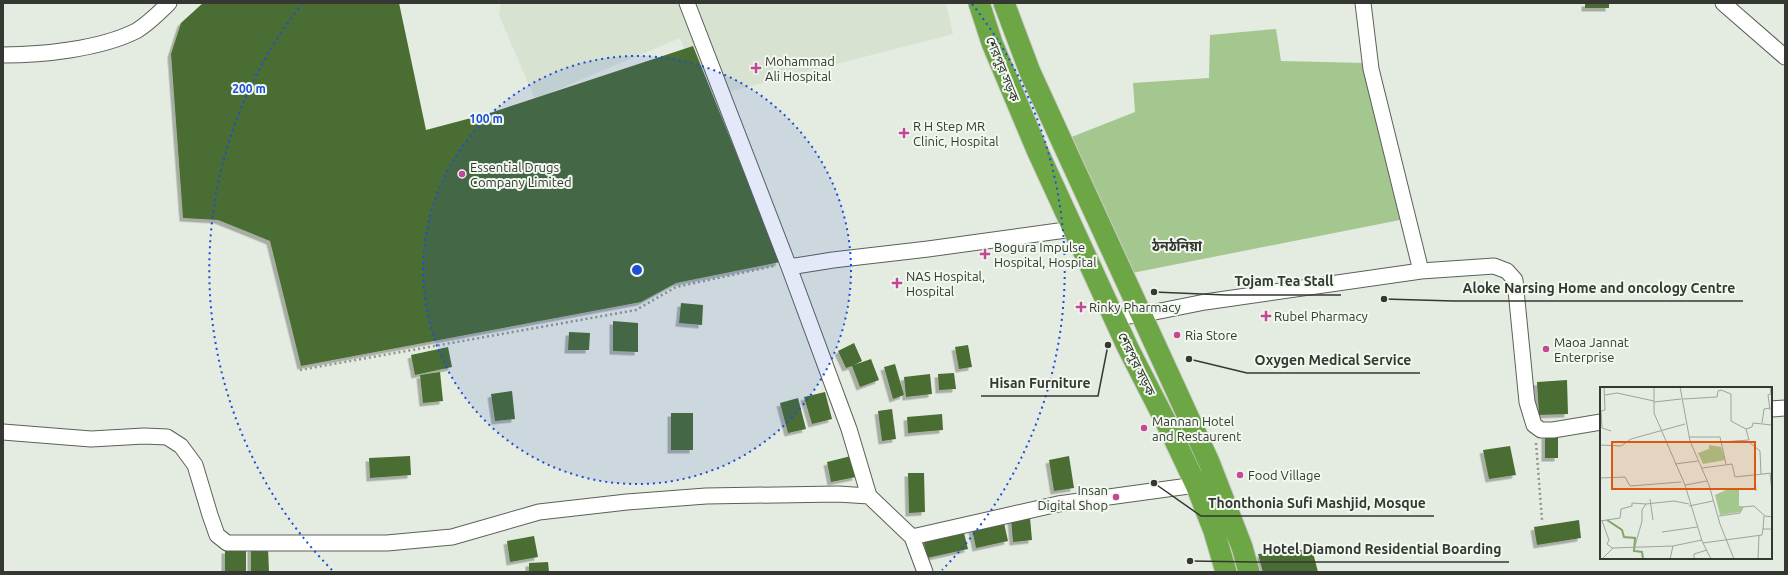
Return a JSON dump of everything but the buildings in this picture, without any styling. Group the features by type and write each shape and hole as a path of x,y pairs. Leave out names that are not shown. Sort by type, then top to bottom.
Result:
{"highway":[{"name":"শেরপুর সড়ক","path":"979,3 992,43 1011,89 1073,229 1196,485 1214,531 1226,572"},
{"name":"শেরপুর সড়ক","path":"1004,3 1030,72 1140,315 1209,462 1242,547 1249,572"}],"street":[{"path":"3,55 49,52 113,41 138,30 169,3"},
{"path":"686,3 788,265 849,429 869,496 912,537 925,572"},
{"path":"1364,3 1371,69 1421,271"},
{"path":"1723,3 1785,57"},
{"path":"788,265 928,249 1073,229"},
{"path":"1114,317 1140,315 1205,302 1421,271 1494,266 1507,271 1515,280 1527,402 1534,425 1541,430 1553,430 1600,422"},
{"path":"1772,409 1785,408 1785,412"},
{"path":"3,432 90,439 144,436 167,437 181,446 195,465 217,535 227,543 387,543 452,537 539,512 627,502 706,496 838,494 869,496"},
{"path":"912,537 1058,504 1196,485"}],"path":[{"path":"300,370 636,310 676,287 788,265"},
{"path":"1534,425 1542,520"}],"shaded area":[{"name":"Mohammad Ali Hospital","path":"501,3 946,3 953,34 705,98 680,38 535,99 499,15"}],"green space":[{"path":"1276,29 1281,61 1366,63 1405,219 1132,273 1069,138 1135,112 1133,83 1209,78 1210,35"}],"place":[{"name":"Mohammad Ali Hospital","path":"756,68"},
{"name":"R H Step MR Clinic, Hospital","path":"904,133"},
{"name":"Essential Drugs Company Limited","path":"462,174"},
{"name":"Bogura Impulse Hospital, Hospital","path":"985,254"},
{"name":"NAS Hospital, Hospital","path":"897,283"},
{"name":"Tojam Tea Stall","path":"1154,292"},
{"name":"Aloke Narsing Home and oncology Centre","path":"1384,299"},
{"name":"Rinky Pharmacy","path":"1081,307"},
{"name":"Rubel Pharmacy","path":"1266,316"},
{"name":"Ria Store","path":"1177,335"},
{"name":"Hisan Furniture","path":"1108,345"},
{"name":"Maoa Jannat Enterprise","path":"1546,349"},
{"name":"Oxygen Medical Service","path":"1189,359"},
{"name":"Mannan Hotel and Restaurent","path":"1144,428"},
{"name":"Food Village","path":"1240,475"},
{"name":"Thonthonia Sufi Mashjid, Mosque","path":"1154,483"},
{"name":"Insan Digital Shop","path":"1116,497"},
{"name":"Hotel Diamond Residential Boarding","path":"1190,561"}],"district":[{"name":"ঠনঠনিয়া","path":"1177,246"}]}
